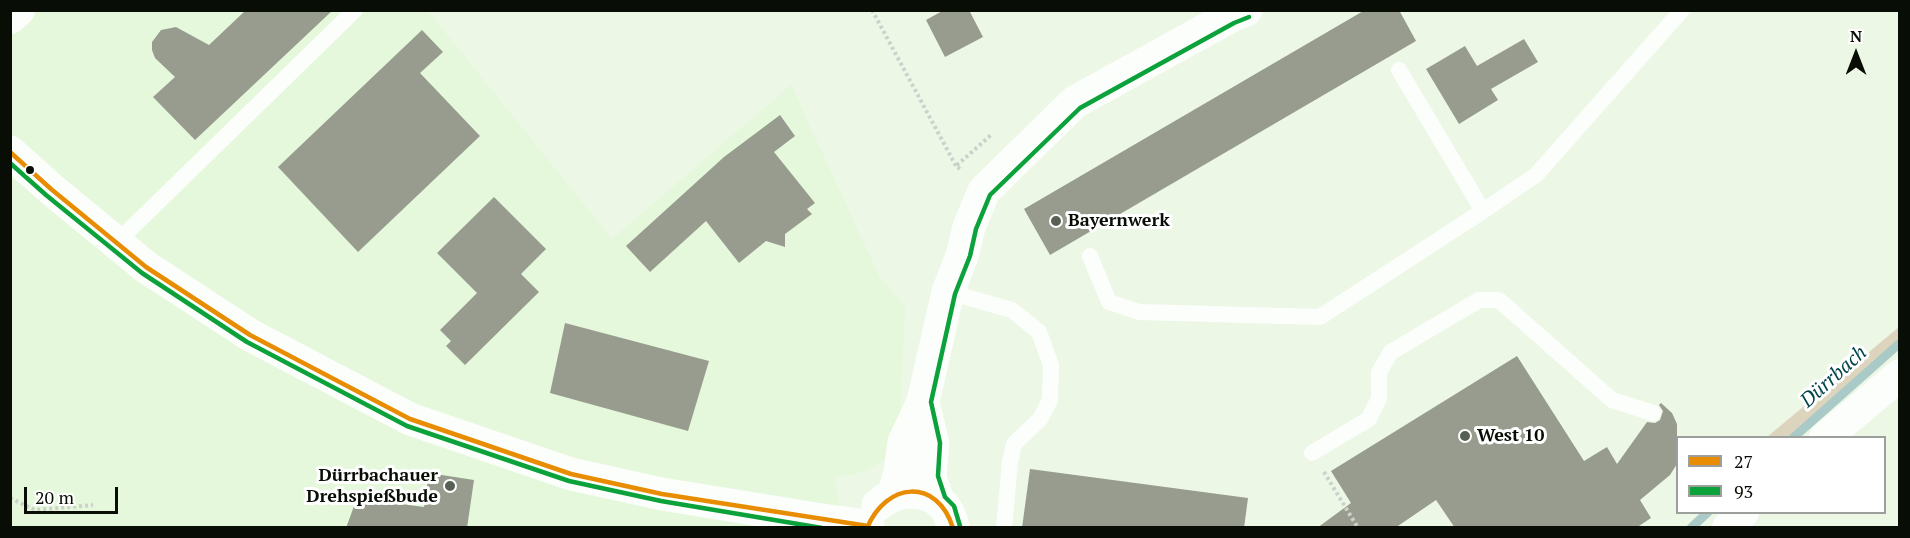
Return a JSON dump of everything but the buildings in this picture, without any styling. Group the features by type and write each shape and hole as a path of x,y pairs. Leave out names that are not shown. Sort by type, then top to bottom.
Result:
{"street":[{"path":"10,18 18,10"},
{"path":"893,495 900,473 904,442 923,402 948,292 963,253 969,227 984,191 1074,102 1246,10"},
{"path":"10,152 146,267 250,335 410,419 571,474 662,494 868,527 877,507 893,495 914,491 927,494 945,514"},
{"path":"1827,436 1899,375"},
{"path":"923,402 933,444 930,477 945,514"},
{"path":"1728,528 1742,514"}],"lane":[{"path":"117,243 355,10"},
{"path":"1090,256 1109,302 1139,312 1320,317 1536,175 1682,10"},
{"path":"1400,70 1483,211"},
{"path":"948,292 1012,310 1039,332 1051,365 1050,400 1040,419 1014,444 1010,462 1004,528"},
{"path":"1312,453 1369,419 1380,398 1380,372 1391,352 1479,300 1498,300 1612,400 1653,413"}],"path":[{"path":"872,10 956,166"},
{"path":"1312,453 1358,528"},
{"path":"10,498 35,510 93,505"}],"shaded area":[{"path":"10,11 428,11 612,239 791,85 879,276 905,307 900,420 895,446 884,460 868,470 851,475 834,476 843,527 11,527"},
{"path":"1899,327 1899,343 1794,436 1768,436"}],"waterway":[{"name":"Dürrbach","path":"1795,436 1900,343"},
{"name":"Dürrbach","path":"1691,528 1706,514"}],"transit line":[{"name":"93","path":"960,526 954,506 945,497 938,476 940,443 931,402 955,294 970,256 976,229 990,195 1080,108 1234,23 1249,17"},
{"name":"27","path":"10,152 146,267 250,335 410,419 571,474 662,494 868,526"},
{"name":"93","path":"10,163 142,273 247,342 407,426 569,481 661,501 822,528"},
{"name":"27","path":"867,528 875,513 886,501 898,494 911,492 924,493 935,500 945,511 953,528"}],"place":[{"name":"Bayernwerk","path":"1056,221"},
{"name":"West 10","path":"1465,436"},
{"name":"Dürrbachauer Drehspießbude","path":"450,486"}]}
